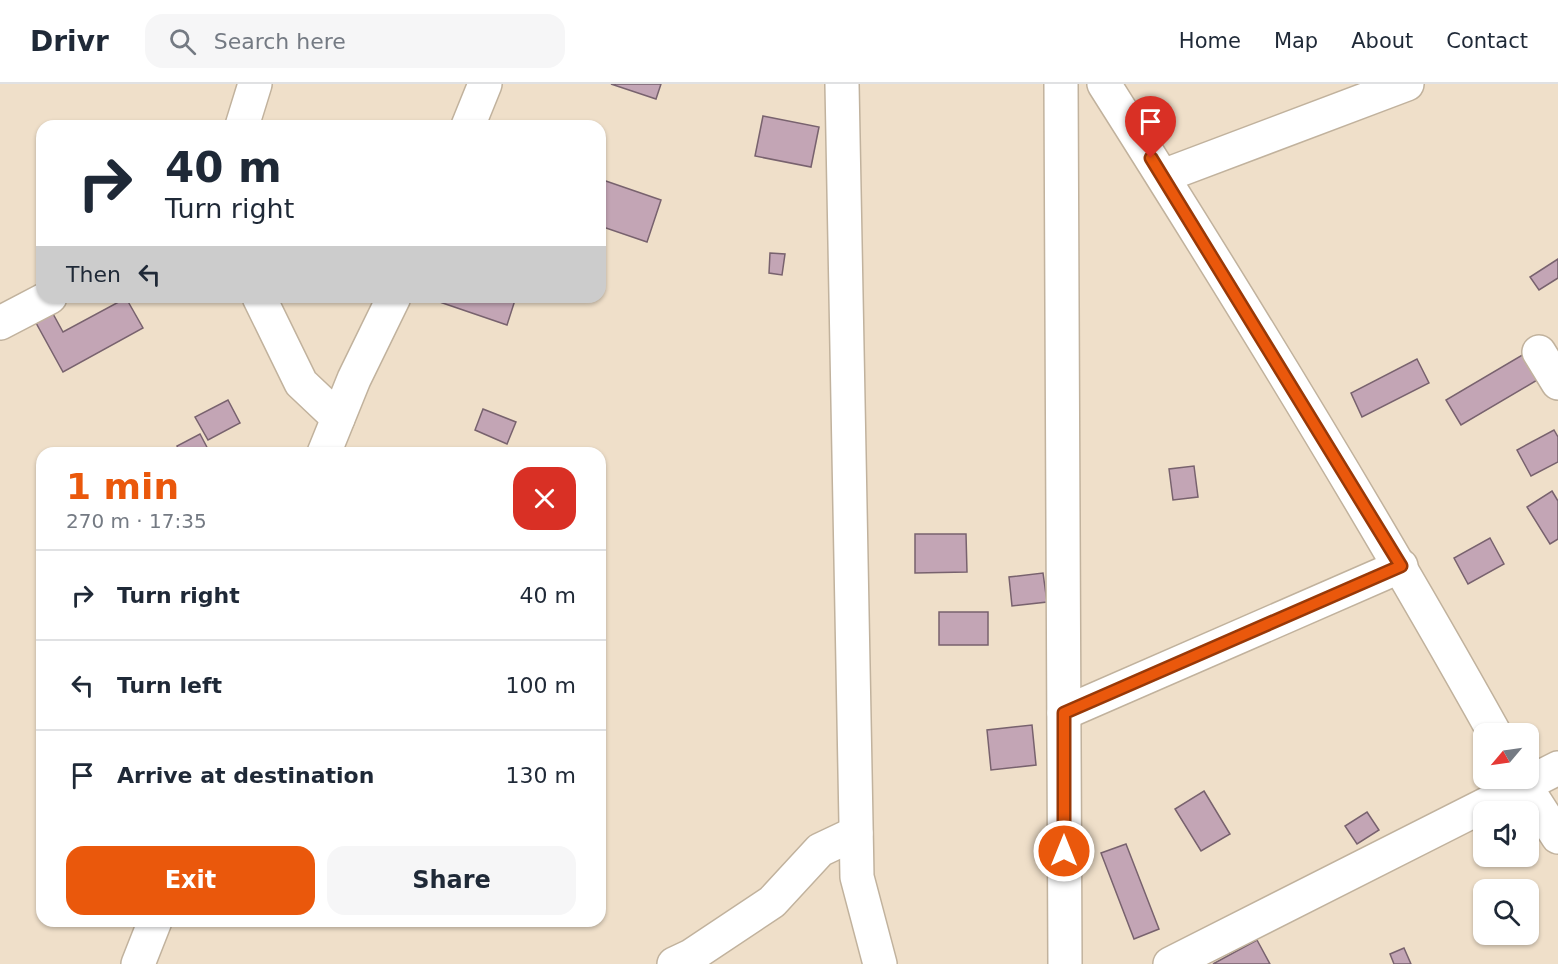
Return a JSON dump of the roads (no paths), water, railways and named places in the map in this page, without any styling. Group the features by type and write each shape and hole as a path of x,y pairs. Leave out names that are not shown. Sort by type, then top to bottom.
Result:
{"street":[{"path":"244,120 255,84"},
{"path":"470,120 485,84"},
{"path":"842,84 857,877 880,964"},
{"path":"1061,84 1065,964"},
{"path":"1104,84 1401,566 1489,723"},
{"path":"1162,176 1407,84"},
{"path":"0,322 39,303"},
{"path":"261,303 301,383 338,418"},
{"path":"326,447 354,379 391,303"},
{"path":"1539,352 1558,383"},
{"path":"1064,713 1401,566"},
{"path":"1539,775 1558,768"},
{"path":"1170,964 1506,789"},
{"path":"1526,789 1558,837"},
{"path":"674,964 691,956 772,902 820,850 856,833"},
{"path":"138,964 153,927"}]}
